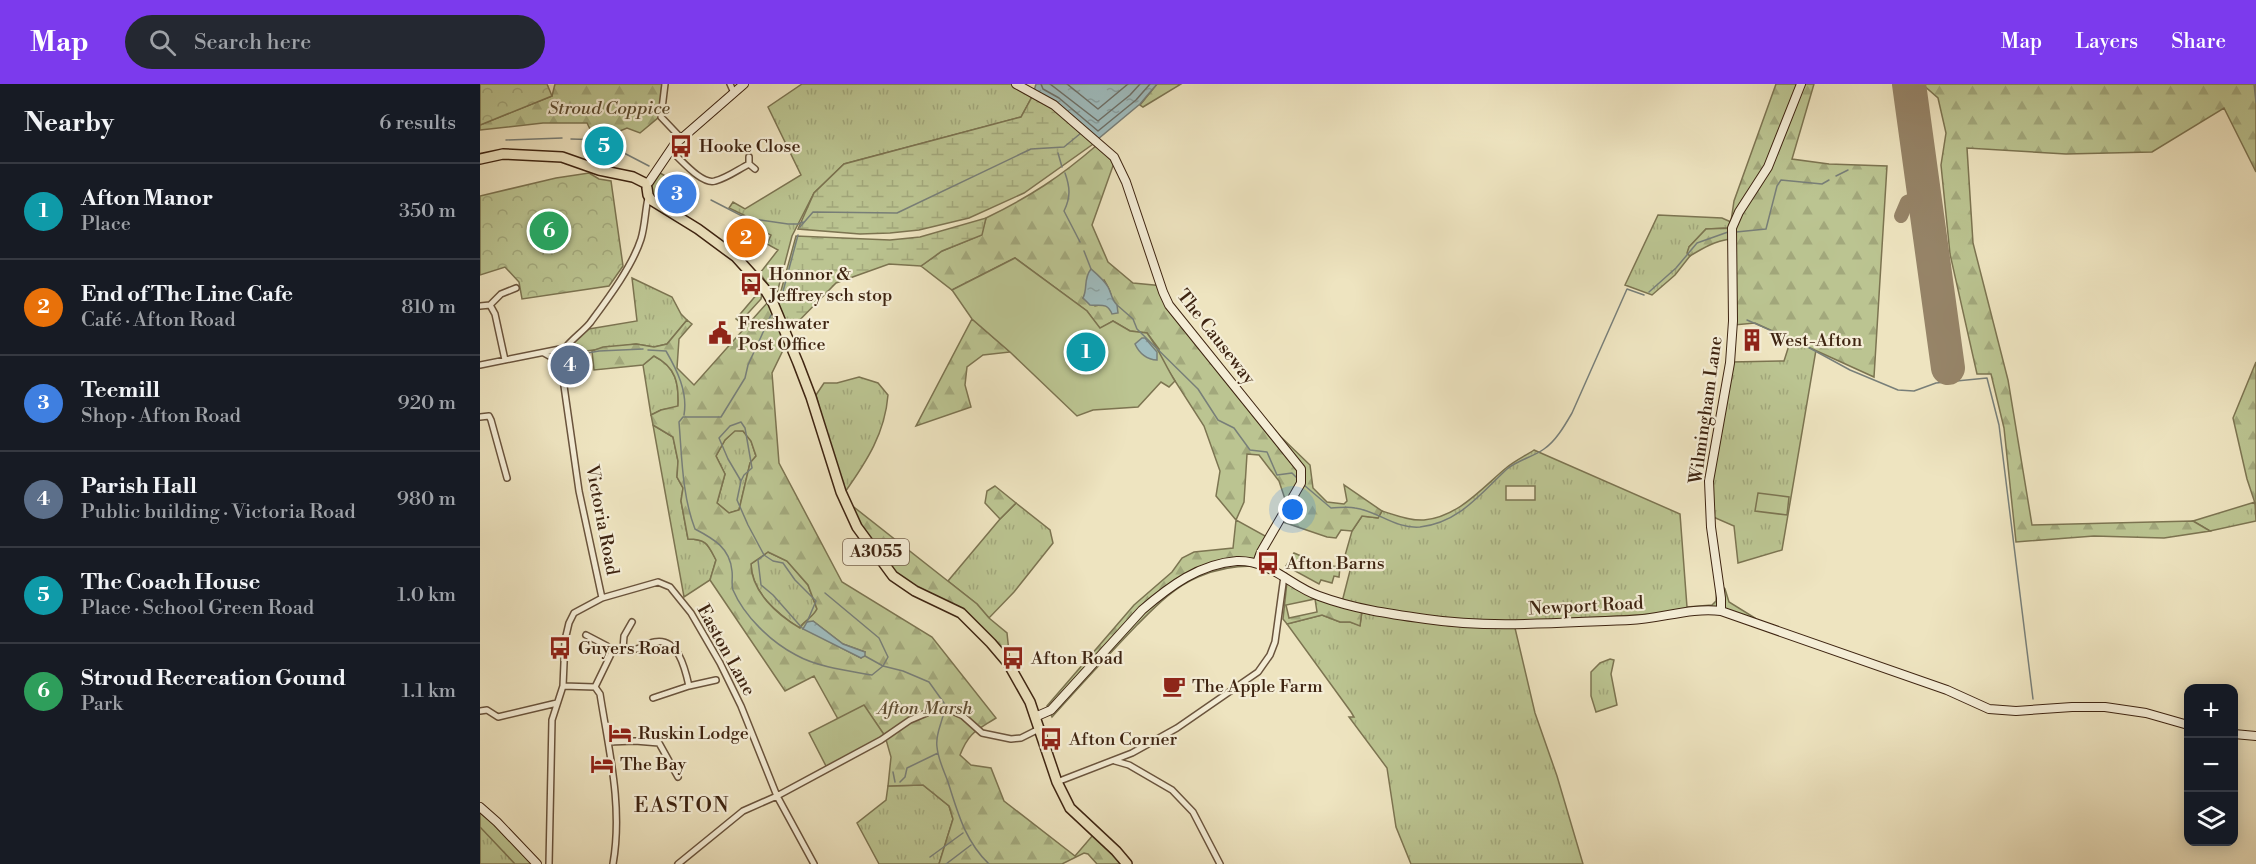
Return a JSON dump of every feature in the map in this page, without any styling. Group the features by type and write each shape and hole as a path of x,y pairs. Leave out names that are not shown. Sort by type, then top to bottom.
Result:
{"main road":[{"name":"A3055","path":"480,159 503,154 562,157 599,170 633,177 740,260 764,288 773,303 811,397 841,492 857,527 893,576 915,591 961,613 1008,663 1021,684 1057,782 1070,808 1127,864"}],"street":[{"path":"665,84 661,117 681,138"},
{"path":"730,84 734,93"},
{"path":"480,365 544,353 566,346 587,326 601,308 637,249 643,231 647,188 670,150 744,84"},
{"name":"The Causeway","path":"1016,84 1048,100 1096,139 1114,158 1121,171 1169,305 1301,469 1301,483 1257,563"},
{"name":"Wilmingham Lane","path":"1721,611 1711,527 1709,481 1730,363 1733,321 1732,228 1739,212 1768,166 1801,84"},
{"path":"670,150 691,171 707,181 714,182 749,161 755,169"},
{"path":"480,306 490,305 501,294 516,288"},
{"path":"490,305 495,314 505,360"},
{"name":"Victoria Road","path":"549,864 552,732 557,703 564,686 565,640 574,614 602,598 583,515 560,362 566,346"},
{"path":"544,353 560,362"},
{"path":"480,417 489,416 491,420 507,478"},
{"name":"Newport Road","path":"1035,717 1051,710 1142,610 1174,584 1195,572 1239,561 1257,563 1271,568 1316,595 1342,604 1447,622 1516,624 1630,620 1703,610 1721,611 1947,690 1989,709 2016,711 2105,707 2146,713 2184,723"},
{"path":"1057,782 1132,753 1177,728 1258,672 1270,655 1275,642 1284,576"},
{"name":"Easton Lane","path":"602,598 658,582 669,587 691,613 741,705 777,796 814,864"},
{"path":"623,649 624,636 632,622"},
{"path":"586,635 608,646 612,652"},
{"path":"595,687 612,652 638,649 654,642 664,642 673,646 685,668 689,686"},
{"path":"653,698 716,680"},
{"path":"564,686 595,687"},
{"path":"595,687 600,694 609,742 617,807 617,839 613,864"},
{"path":"487,701 483,711 498,717 557,703"},
{"path":"678,864 743,811 777,796 881,740 910,720 938,709 948,709 963,716 982,733 1011,739 1021,738 1039,729"},
{"path":"2238,734 2256,736"},
{"path":"609,742 659,743 678,777"},
{"path":"1129,765 1132,753"},
{"path":"1115,760 1129,765 1172,790 1193,812 1220,864"},
{"path":"480,807 500,824 537,864"}],"green space":[{"path":"480,84 547,84 552,96 480,125"},
{"name":"Stroud Coppice","path":"555,84 662,84 659,117 640,133 627,128 615,133 591,131 587,123 543,123 480,130 480,125 552,96"},
{"path":"802,84 1013,84 1033,95 1021,117 844,164 814,193 792,236 776,297 760,273 778,250 767,244 771,235 756,228 758,222 729,208 733,202 745,209 801,175 768,107"},
{"path":"1157,84 1181,84 1143,107 1140,105"},
{"path":"1776,84 1814,84 1792,159 1829,164 1887,166 1874,377 1755,323 1734,325 1730,239 1714,243 1690,256 1687,253 1689,247 1706,229 1730,228 1734,201"},
{"path":"1922,84 2256,84 2256,172 2224,108 2152,152 2066,154 1967,148 1973,243 2008,380 2032,525 2193,521 2210,531 2164,538 2094,536 2016,542 2004,428 1991,374 1977,374 1950,254 1941,165 1946,133 1938,98"},
{"path":"1033,95 1043,99 1096,142 1024,193 969,218 919,230 860,234 798,229 814,193 844,164 1021,117"},
{"path":"1097,145 1114,163 1092,225 1108,262 1133,283 1164,286 1170,300 1205,347 1281,437 1310,465 1313,488 1327,502 1344,504 1347,501 1344,485 1382,511 1378,518 1362,516 1352,531 1341,530 1336,538 1277,520 1285,499 1279,481 1259,455 1247,454 1244,502 1236,520 1216,496 1220,471 1204,426 1159,356 1159,349 1147,333 1130,331 1113,321 1100,329 1087,311 1015,258 952,290 921,266 942,251 981,235 986,218 1044,185","holes":["1104,280 1110,290 1109,308 1104,304 1095,306 1083,298 1087,290"]},
{"path":"589,173 599,179 611,181 623,266 609,286 522,299 519,282 505,267 480,275 480,196 556,178"},
{"path":"660,173 669,178 660,193 661,197 676,205 672,212 651,199 650,189"},
{"path":"1658,215 1722,218 1731,222 1730,228 1706,229 1689,247 1690,256 1675,275 1652,295 1625,285"},
{"path":"986,218 982,235 942,251 921,266 889,264 836,283 789,331 778,302 796,236 890,240 920,237"},
{"path":"1015,258 1087,311 1100,328 1113,321 1130,331 1147,333 1175,381 1169,387 1161,382 1138,407 1093,410 1077,416 972,319 952,290"},
{"path":"748,275 759,289 761,299 740,322 736,319 758,293 744,279"},
{"path":"632,278 672,297 687,320 667,344 654,347 636,344 565,354 570,345 589,329 637,321"},
{"name":"Afton Marsh","path":"768,302 787,342 772,373 779,463 842,582 932,637 996,718 970,737 960,755 971,765 991,768 1004,801 1075,856 1093,835 1122,864 1097,864 1088,854 1084,853 1062,864 939,864 953,819 949,806 923,785 888,786 891,757 885,736 864,706 838,719 814,676 785,691 710,580 716,560 711,550 699,540 688,539 681,501 683,488 677,477 678,461 673,437 653,425 651,415 678,406 677,383 672,371 654,356 643,365 594,370 592,351 603,347 636,344 654,347 667,344 687,320 692,324 679,339 677,368 694,385","holes":["735,431 743,431 751,441 756,456 750,463 739,510 729,513 717,503 725,474 716,456 725,440","768,552 787,561 808,585 817,609 800,628 774,609 760,593 755,584 751,564","813,621 843,644 865,652 861,658 824,639"]},
{"path":"972,319 1010,352 983,355 967,367 965,385 971,407 916,426"},
{"path":"1791,339 1816,350 1782,550 1738,563 1734,526 1711,516 1711,481 1731,362 1784,361"},
{"path":"654,356 667,365 675,377 678,407 661,410 651,415 643,365"},
{"path":"2256,362 2256,506 2247,479 2233,418"},
{"path":"859,377 878,383 888,395 883,422 874,446 845,492 816,395 824,383 837,383"},
{"path":"653,425 673,437 678,461 677,477 683,488 681,501 688,539 699,540 706,544 716,560 710,580 684,597"},
{"path":"735,430 743,431 751,441 756,456 750,463 739,510 729,513 717,503 725,474 716,456 725,440"},
{"path":"1534,450 1680,514 1687,607 1712,605 1716,601 1717,586 1720,584 1725,589 1729,602 1755,618 1756,622 1723,610 1514,622 1456,621 1342,602 1352,563 1344,559 1352,531 1362,516 1378,518 1382,511 1408,519 1436,518 1459,508 1509,465","holes":["1506,486 1535,486 1535,500 1506,500"]},
{"path":"995,486 1016,503 1000,519 985,503 987,491"},
{"path":"1758,493 1789,497 1787,515 1755,511"},
{"path":"2255,502 2256,521 2210,531 2193,521"},
{"path":"1016,503 1050,530 1053,543 1014,592 989,618 977,604 948,581"},
{"path":"850,504 977,604 1007,633 1010,662 994,641 895,573 860,527"},
{"path":"1236,520 1267,537 1252,566 1224,569 1204,575 1189,581 1165,598 1126,636 1052,717 1047,706 1134,605 1172,572 1182,558 1194,552 1233,548"},
{"path":"768,552 787,561 808,585 817,609 799,628 774,609 756,584 751,564"},
{"path":"1294,553 1322,565 1340,567 1339,577 1334,576 1332,583 1321,580 1319,584 1286,566"},
{"path":"1287,582 1362,611 1360,626 1322,615 1287,624 1283,619","holes":["1315,599 1317,612 1289,618 1286,605"]},
{"path":"1362,611 1450,626 1515,628 1535,713 1557,776 1583,864 1411,864 1396,827 1387,768 1349,717 1354,717 1351,712 1287,624 1322,615 1340,622 1360,625"},
{"path":"1610,659 1614,660 1611,674 1617,705 1596,712 1591,696 1591,672 1600,663"},
{"path":"864,705 885,736 827,768 809,733"},
{"path":"923,785 949,806 953,819 939,864 879,864 857,823 886,800 888,786"},
{"path":"480,809 534,864 480,864"},
{"path":"480,809 534,864 515,864 480,827"}],"water":[{"path":"1036,84 1157,84 1140,104 1098,139 1034,91"},
{"path":"1091,269 1108,287 1117,305 1118,313 1112,314 1103,305 1090,305 1083,298 1087,276"},
{"path":"1145,338 1157,352 1157,360 1147,357 1139,350 1135,344"},
{"path":"813,621 843,644 865,652 865,656 861,658 803,629 807,622"}],"waterway":[{"path":"2254,84 2256,102"},
{"path":"800,227 813,212 897,213 1031,149 1064,147 1081,133"},
{"path":"506,140 562,138"},
{"path":"571,139 602,140 612,143 624,153 649,166"},
{"path":"1058,153 1062,167"},
{"path":"1836,176 1848,170"},
{"path":"1065,173 1069,192 1064,211 1080,242"},
{"path":"1736,232 1766,229 1777,186 1781,180 1822,184 1829,180"},
{"path":"711,200 746,218 788,224 803,222"},
{"path":"1649,292 1676,268 1697,243 1728,232"},
{"path":"781,299 798,235"},
{"path":"1084,251 1091,269"},
{"path":"1304,485 1331,508 1349,507 1363,510 1411,527 1446,520 1468,506 1507,469 1540,452 1552,442 1572,413 1627,289 1644,295"},
{"path":"1117,305 1133,319 1137,329 1198,389 1218,420 1234,428 1250,450 1267,452 1277,475 1292,473 1298,479"},
{"path":"771,315 748,365 745,378 721,417 683,417 679,422 687,503 695,529 720,545 728,556 731,563 732,588 751,619 768,636 787,650 814,663 872,675 883,666 888,657 879,638 825,593"},
{"path":"1747,320 1806,346 1850,370 1898,390 1914,391 1936,383 1987,378 1999,425 2033,699"},
{"path":"571,356 599,351 643,349"},
{"path":"648,350 666,351 670,358 683,390 684,415"},
{"path":"741,481 752,468 745,428 741,422 730,426 719,438 741,481 737,500 764,555 773,561 783,563 795,580 816,601 807,622"},
{"path":"763,556 758,560 761,585 803,629"},
{"path":"865,656 883,666 903,671 929,682 944,703 944,707"},
{"path":"944,711 937,738 940,760 963,826 974,846 989,864"},
{"path":"900,782 905,777 907,768 938,753"},
{"path":"893,772 895,782"},
{"path":"930,857 963,833"},
{"path":"946,864 971,845"}],"taxiway":[{"path":"1901,216 1907,202 1924,195"}],"runway":[{"path":"1909,84 1948,368"}],"place":[{"name":"The Coach House","path":"604,146"},
{"name":"Hooke Close","path":"681,146"},
{"name":"Teemill","path":"677,194"},
{"name":"Stroud Recreation Gound","path":"549,231"},
{"name":"End of The Line Cafe","path":"746,238"},
{"name":"Honnor & Jeffrey sch stop","path":"751,284"},
{"name":"Freshwater Post Office","path":"720,333"},
{"name":"West-Afton","path":"1752,340"},
{"name":"Afton Manor","path":"1086,352"},
{"name":"Parish Hall","path":"570,365"},
{"name":"Afton Barns","path":"1268,563"},
{"name":"Guyers Road","path":"560,648"},
{"name":"Afton Road","path":"1013,658"},
{"name":"The Apple Farm","path":"1174,686"},
{"name":"Ruskin Lodge","path":"620,733"},
{"name":"Afton Corner","path":"1051,739"},
{"name":"The Bay","path":"602,764"}],"district":[{"name":"EASTON","path":"682,806"}]}
